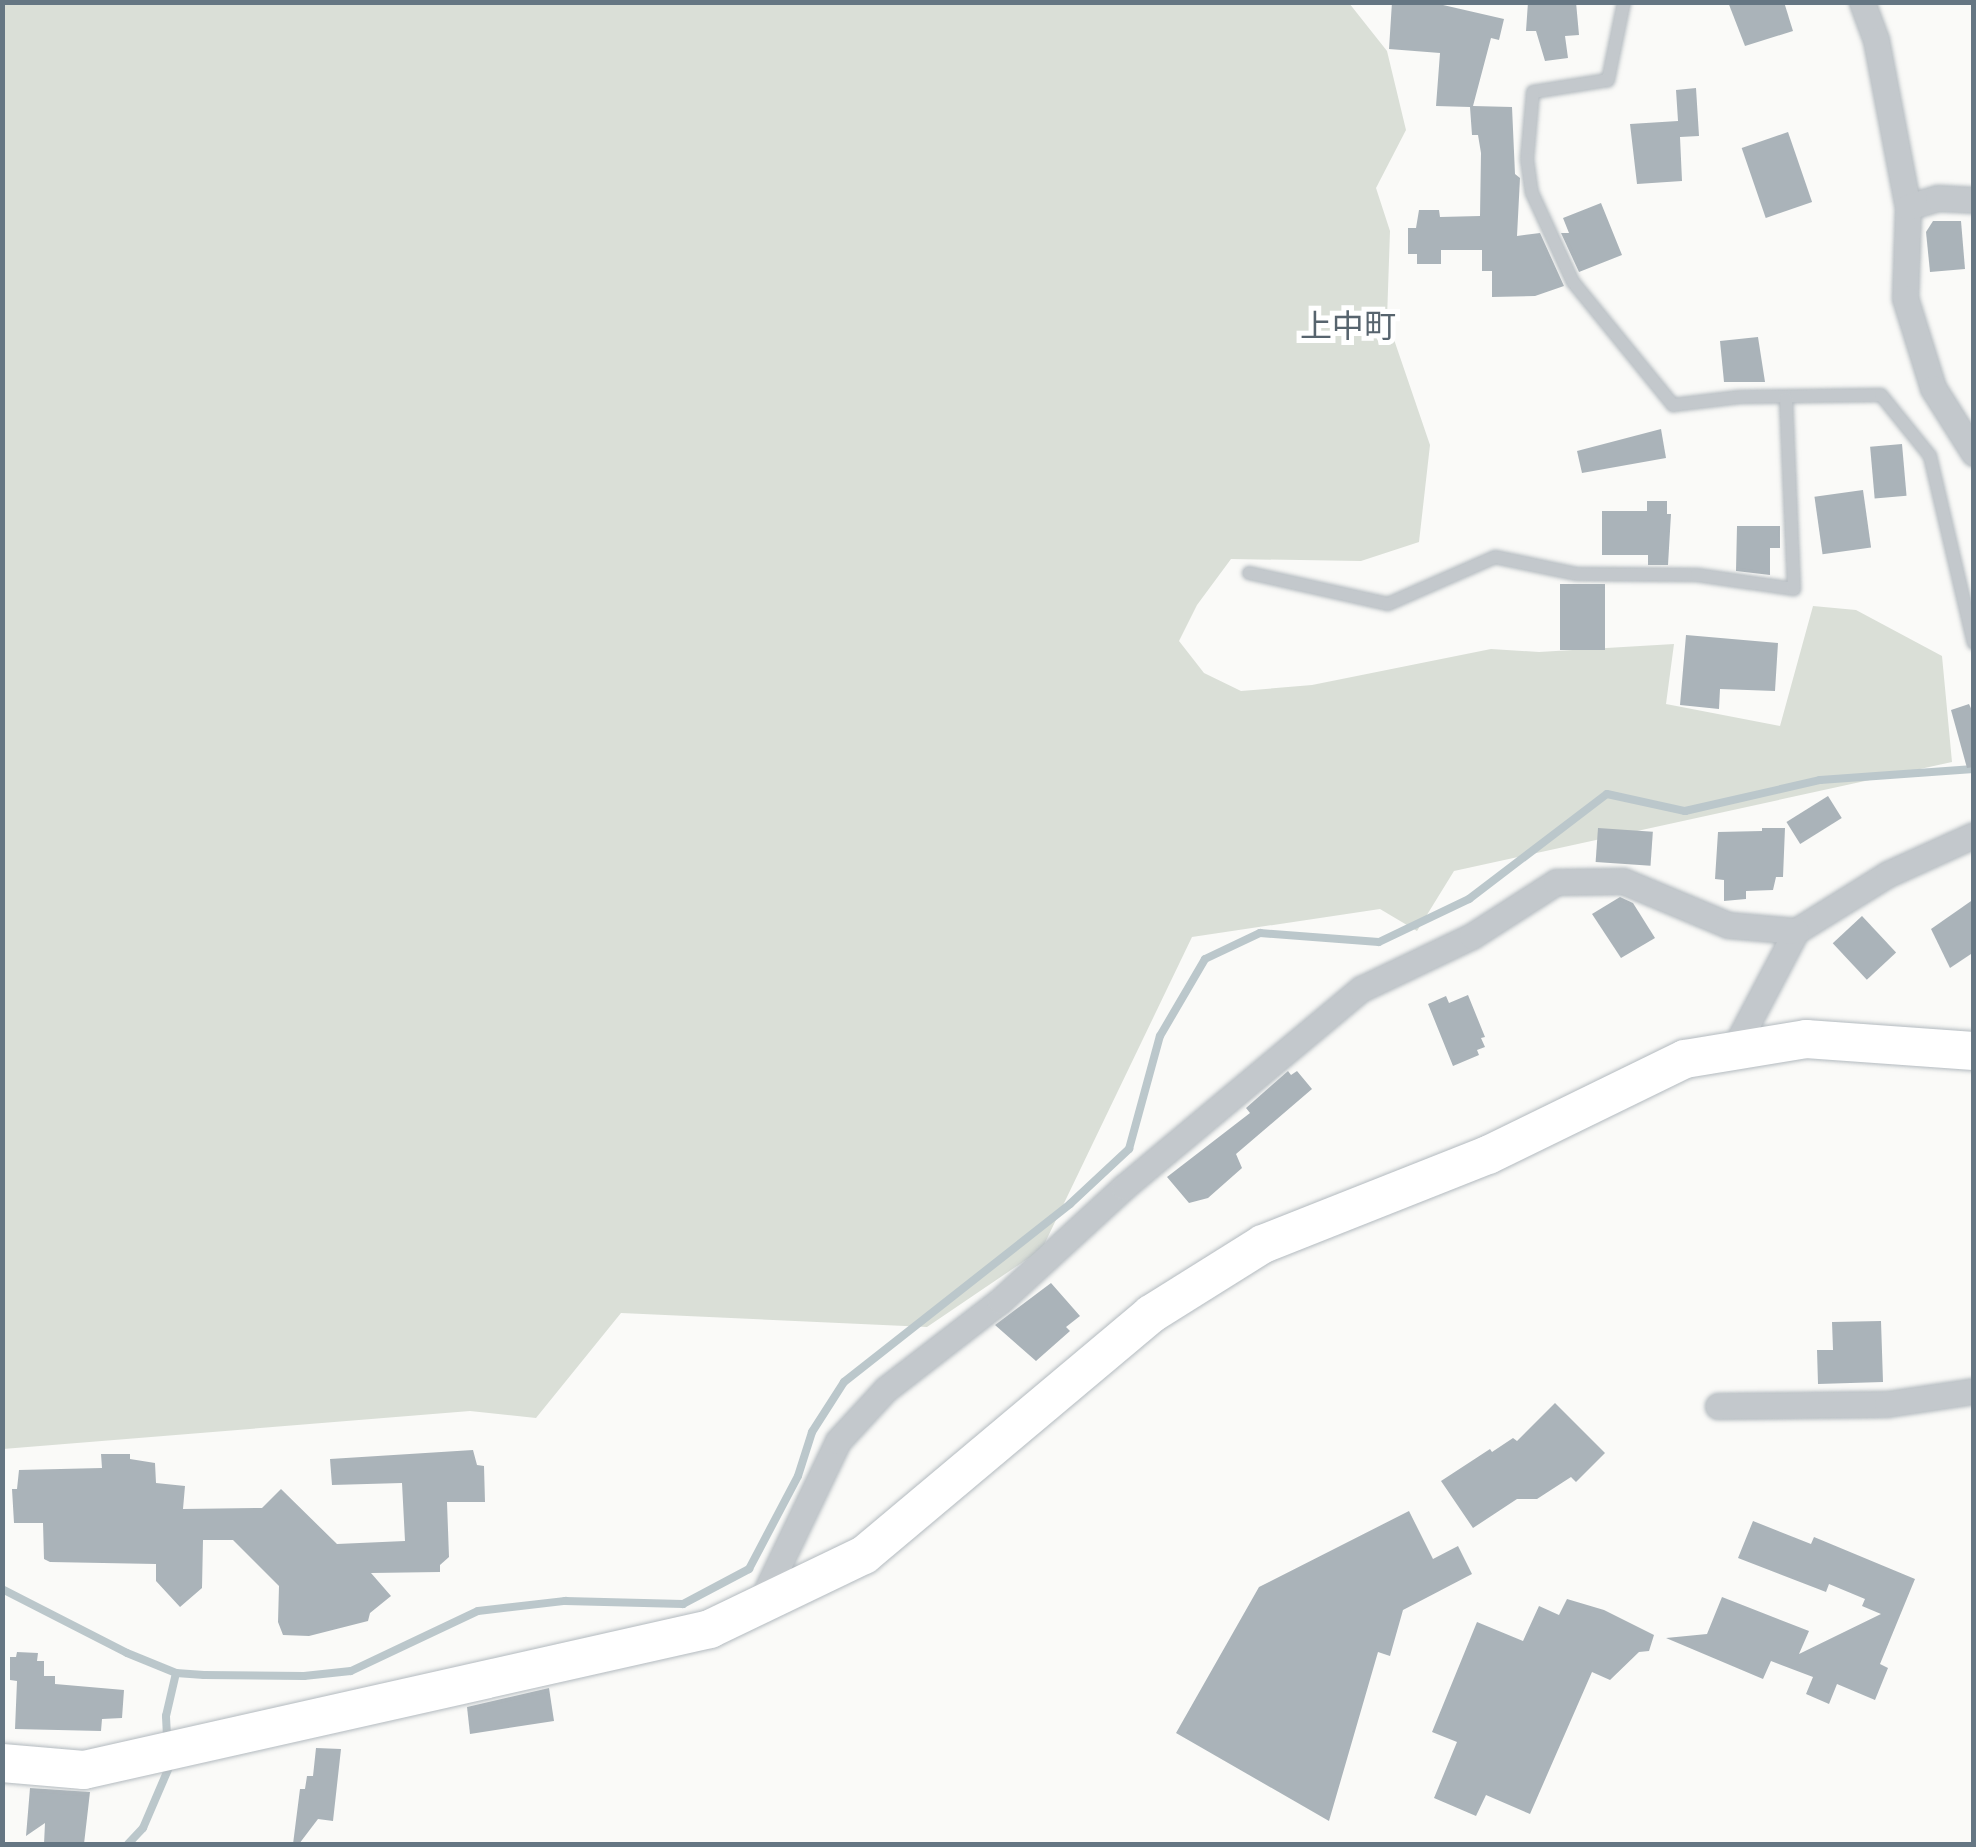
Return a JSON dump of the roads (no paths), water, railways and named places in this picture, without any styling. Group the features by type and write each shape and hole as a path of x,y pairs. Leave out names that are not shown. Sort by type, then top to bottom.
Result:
{"street":[{"path":"1862,2 1876,40 1908,207 1904,298 1934,388 1974,453"},
{"path":"1908,207 1938,198 1974,200"},
{"path":"1733,1050 1796,931 1888,874 1974,836"},
{"path":"759,1606 838,1440 886,1389 1000,1300 1168,1149 1361,989 1472,936 1556,882 1623,881 1728,924 1796,931"},
{"path":"2,1763 84,1770 710,1629 864,1555 1151,1314 1264,1244 1488,1155 1596,1106 1685,1059 1806,1038 1974,1050"},
{"path":"1718,1406 1887,1404 1974,1391"}],"lane":[{"path":"1624,2 1608,80 1533,92 1527,159 1532,192 1573,282 1673,405 1881,396 1930,456 1974,643"},
{"path":"1248,573 1388,604 1495,556 1577,574 1697,574 1794,589 1786,398"}],"waterway":[{"path":"2,1589 127,1653 176,1673 204,1675 304,1676 351,1671 478,1611 565,1601 683,1604 749,1569 798,1476 812,1432 844,1382 1070,1204 1129,1149 1160,1036 1205,959 1260,933 1379,942 1469,899 1607,794 1685,811 1820,780 1974,769"},
{"path":"167,1736 166,1716 176,1673"},
{"path":"128,1844 143,1828 170,1765"}],"district":[{"name":"上中町","path":"1348,327"}]}
